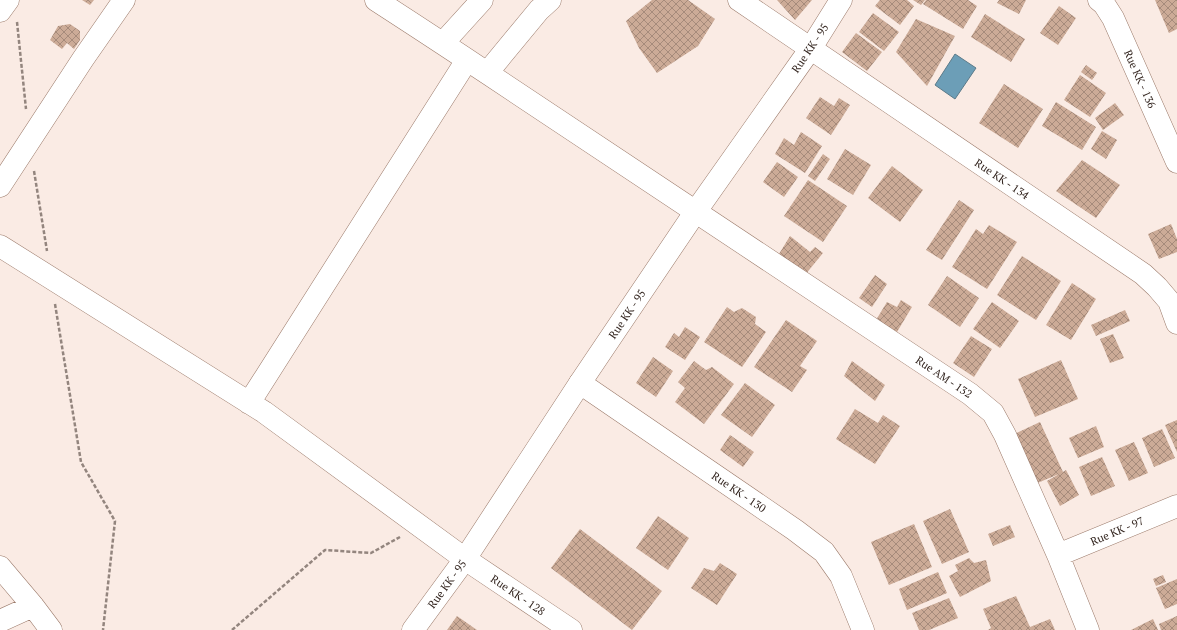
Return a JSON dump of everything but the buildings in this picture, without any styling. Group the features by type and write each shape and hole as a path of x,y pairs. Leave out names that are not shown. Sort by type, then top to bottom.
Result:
{"street":[{"path":"0,186 83,59 124,0"},
{"name":"Rue AM - 132","path":"376,0 443,43 466,60 487,72 970,394 993,413 1005,435 1058,555 1088,630"},
{"path":"443,43 482,0"},
{"path":"487,72 539,10 550,0"},
{"name":"Rue KK - 134","path":"739,0 1143,274 1157,287 1173,298 1177,323"},
{"name":"Rue KK - 95","path":"413,630 465,559 696,211 811,48 841,0"},
{"name":"Rue KK - 136","path":"1099,0 1104,4 1113,18 1177,162"},
{"path":"249,403 466,60"},
{"name":"Rue KK - 128","path":"0,246 264,412 465,559 571,630"},
{"name":"Rue KK - 130","path":"580,384 795,530 824,552 841,576 863,630"},
{"name":"Rue KK - 97","path":"1058,555 1177,506"},
{"path":"0,567 51,630"},
{"path":"0,621 33,606"}],"path":[{"path":"8,10 26,111"},
{"path":"29,142 81,462 115,521 103,630"},
{"path":"232,630 325,550 371,553 419,525"}],"water":[{"path":"955,54 976,68 955,99 935,85"}]}
